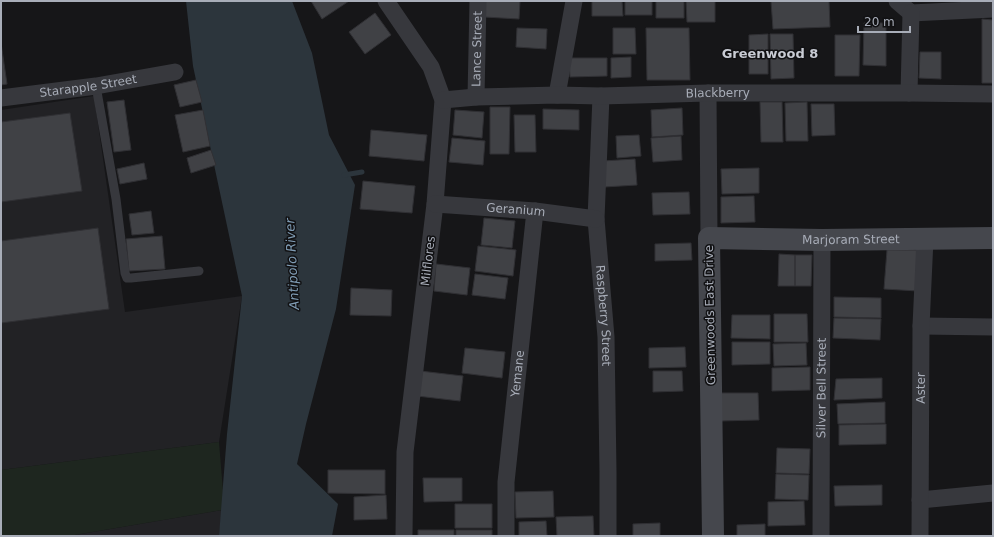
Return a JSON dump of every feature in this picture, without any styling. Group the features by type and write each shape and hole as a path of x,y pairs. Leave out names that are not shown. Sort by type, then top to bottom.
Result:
{"street":[{"name":"Milflores","path":"386,1 430,68 443,100 435,204 406,452 404,536"},
{"name":"Lance Street","path":"476,97 478,1"},
{"path":"558,95 574,1"},
{"path":"897,1 911,13 993,9"},
{"path":"909,93 911,13"},
{"name":"Starapple Street","path":"1,98 96,86 175,72"},
{"name":"Blackberry","path":"443,100 476,97 708,93 993,94"},
{"name":"Greenwoods East Drive","path":"708,93 713,536"},
{"name":"Raspberry Street","path":"601,96 596,219 606,337 608,536"},
{"name":"Geranium","path":"435,204 535,211 596,219"},
{"name":"Yemane","path":"506,536 506,482 535,211"},
{"name":"Marjoram Street","path":"709,238 822,240 993,238"},
{"name":"Aster","path":"920,536 921,326 925,239"},
{"name":"Silver Bell Street","path":"821,536 822,240"},
{"path":"921,326 993,327"},
{"path":"920,500 993,493"}],"lane":[{"path":"96,86 116,199 124,273 128,278 131,278 199,271"}],"shaded area":[{"path":"94,96 125,312 242,296 219,442 1,470 1,110"},
{"path":"219,442 223,491 222,510 69,536 1,536 1,470"},
{"path":"222,510 219,536 69,536"}],"water":[{"name":"Antipolo River","path":"186,1 292,1 312,53 329,135 355,185 336,309 297,464 338,504 332,536 219,536 227,434 242,296 193,66"}],"building":[{"path":"311,1 349,1 322,19"},
{"path":"485,1 520,1 519,19 484,17"},
{"path":"592,1 622,1 623,16 592,16"},
{"path":"625,1 652,1 652,15 625,15"},
{"path":"656,1 684,1 684,18 656,18"},
{"path":"686,1 715,1 715,22 687,22"},
{"path":"771,1 829,1 830,27 773,29"},
{"path":"375,13 391,35 365,54 349,32"},
{"path":"982,19 993,20 993,83 982,83"},
{"path":"864,23 886,23 886,66 863,65"},
{"path":"517,28 547,29 546,49 516,47"},
{"path":"613,28 635,28 636,54 613,54"},
{"path":"646,28 689,28 690,80 647,80"},
{"path":"768,34 768,74 749,74 749,35"},
{"path":"770,34 793,34 794,78 771,79"},
{"path":"835,35 860,35 859,76 835,76"},
{"path":"1,43 7,84 1,85"},
{"path":"920,52 941,52 941,79 919,78"},
{"path":"631,57 631,77 611,78 611,58"},
{"path":"569,58 607,58 607,76 570,77"},
{"path":"196,80 202,102 180,107 174,85"},
{"path":"124,100 131,150 114,152 107,102"},
{"path":"760,102 782,102 783,142 761,142"},
{"path":"807,102 808,141 786,141 785,103"},
{"path":"811,104 834,104 835,135 812,136"},
{"path":"490,107 510,107 509,154 490,154"},
{"path":"682,108 683,135 652,137 651,110"},
{"path":"543,109 579,110 579,130 543,129"},
{"path":"203,110 210,146 183,152 175,115"},
{"path":"455,110 484,112 482,138 453,135"},
{"path":"70,113 82,191 1,202 1,122"},
{"path":"514,115 535,115 536,152 515,152"},
{"path":"371,130 427,135 424,161 369,156"},
{"path":"639,135 641,156 617,158 616,136"},
{"path":"681,136 682,160 653,162 651,138"},
{"path":"452,138 485,141 483,165 449,162"},
{"path":"211,150 216,165 191,173 187,158"},
{"path":"635,159 637,185 604,187 603,161"},
{"path":"144,163 147,179 120,184 117,169"},
{"path":"759,168 759,193 722,194 721,169"},
{"path":"363,181 415,186 412,213 360,209"},
{"path":"689,192 690,214 653,215 652,193"},
{"path":"754,196 755,222 721,223 721,197"},
{"path":"151,211 154,233 132,235 129,214"},
{"path":"484,218 515,221 512,248 481,245"},
{"path":"98,228 109,309 1,323 1,241"},
{"path":"162,236 165,269 129,271 126,239"},
{"path":"691,243 692,260 655,261 655,244"},
{"path":"478,246 516,250 513,276 475,271"},
{"path":"887,250 919,250 918,291 884,289"},
{"path":"779,254 795,255 795,286 778,286"},
{"path":"795,255 812,255 811,286 795,286"},
{"path":"436,264 470,268 467,295 434,291"},
{"path":"475,274 508,278 505,299 472,295"},
{"path":"351,288 392,290 391,316 350,315"},
{"path":"834,297 881,298 881,318 834,317"},
{"path":"774,314 807,314 808,342 774,342"},
{"path":"732,315 770,315 770,339 731,338"},
{"path":"834,318 881,319 880,340 833,338"},
{"path":"732,342 770,342 770,364 732,365"},
{"path":"806,343 807,365 774,366 773,344"},
{"path":"685,347 686,367 649,368 649,348"},
{"path":"465,348 505,352 502,378 462,373"},
{"path":"810,367 810,390 772,391 772,368"},
{"path":"420,371 463,376 460,401 417,396"},
{"path":"653,371 682,371 683,391 653,392"},
{"path":"882,378 882,398 834,400 836,379"},
{"path":"718,393 758,393 759,420 719,421"},
{"path":"885,402 885,423 838,424 837,404"},
{"path":"886,424 886,444 839,445 839,425"},
{"path":"777,448 810,449 809,474 776,473"},
{"path":"328,470 385,470 385,494 328,493"},
{"path":"776,474 809,475 808,500 775,499"},
{"path":"423,478 462,478 462,501 424,502"},
{"path":"882,485 882,505 835,506 834,486"},
{"path":"553,491 554,517 516,518 515,492"},
{"path":"386,495 387,519 354,520 354,497"},
{"path":"804,501 805,525 768,526 768,502"},
{"path":"455,504 492,504 492,528 455,528"},
{"path":"593,516 594,536 557,536 556,517"},
{"path":"546,521 547,536 519,536 519,522"},
{"path":"660,523 660,536 633,536 633,524"},
{"path":"765,524 765,536 737,536 737,525"},
{"path":"418,530 454,530 454,536 418,536"},
{"path":"456,530 492,530 492,536 456,536"}],"waterway":[{"path":"344,175 362,172"}],"district":[{"name":"Greenwood 8","path":"770,53"}]}
